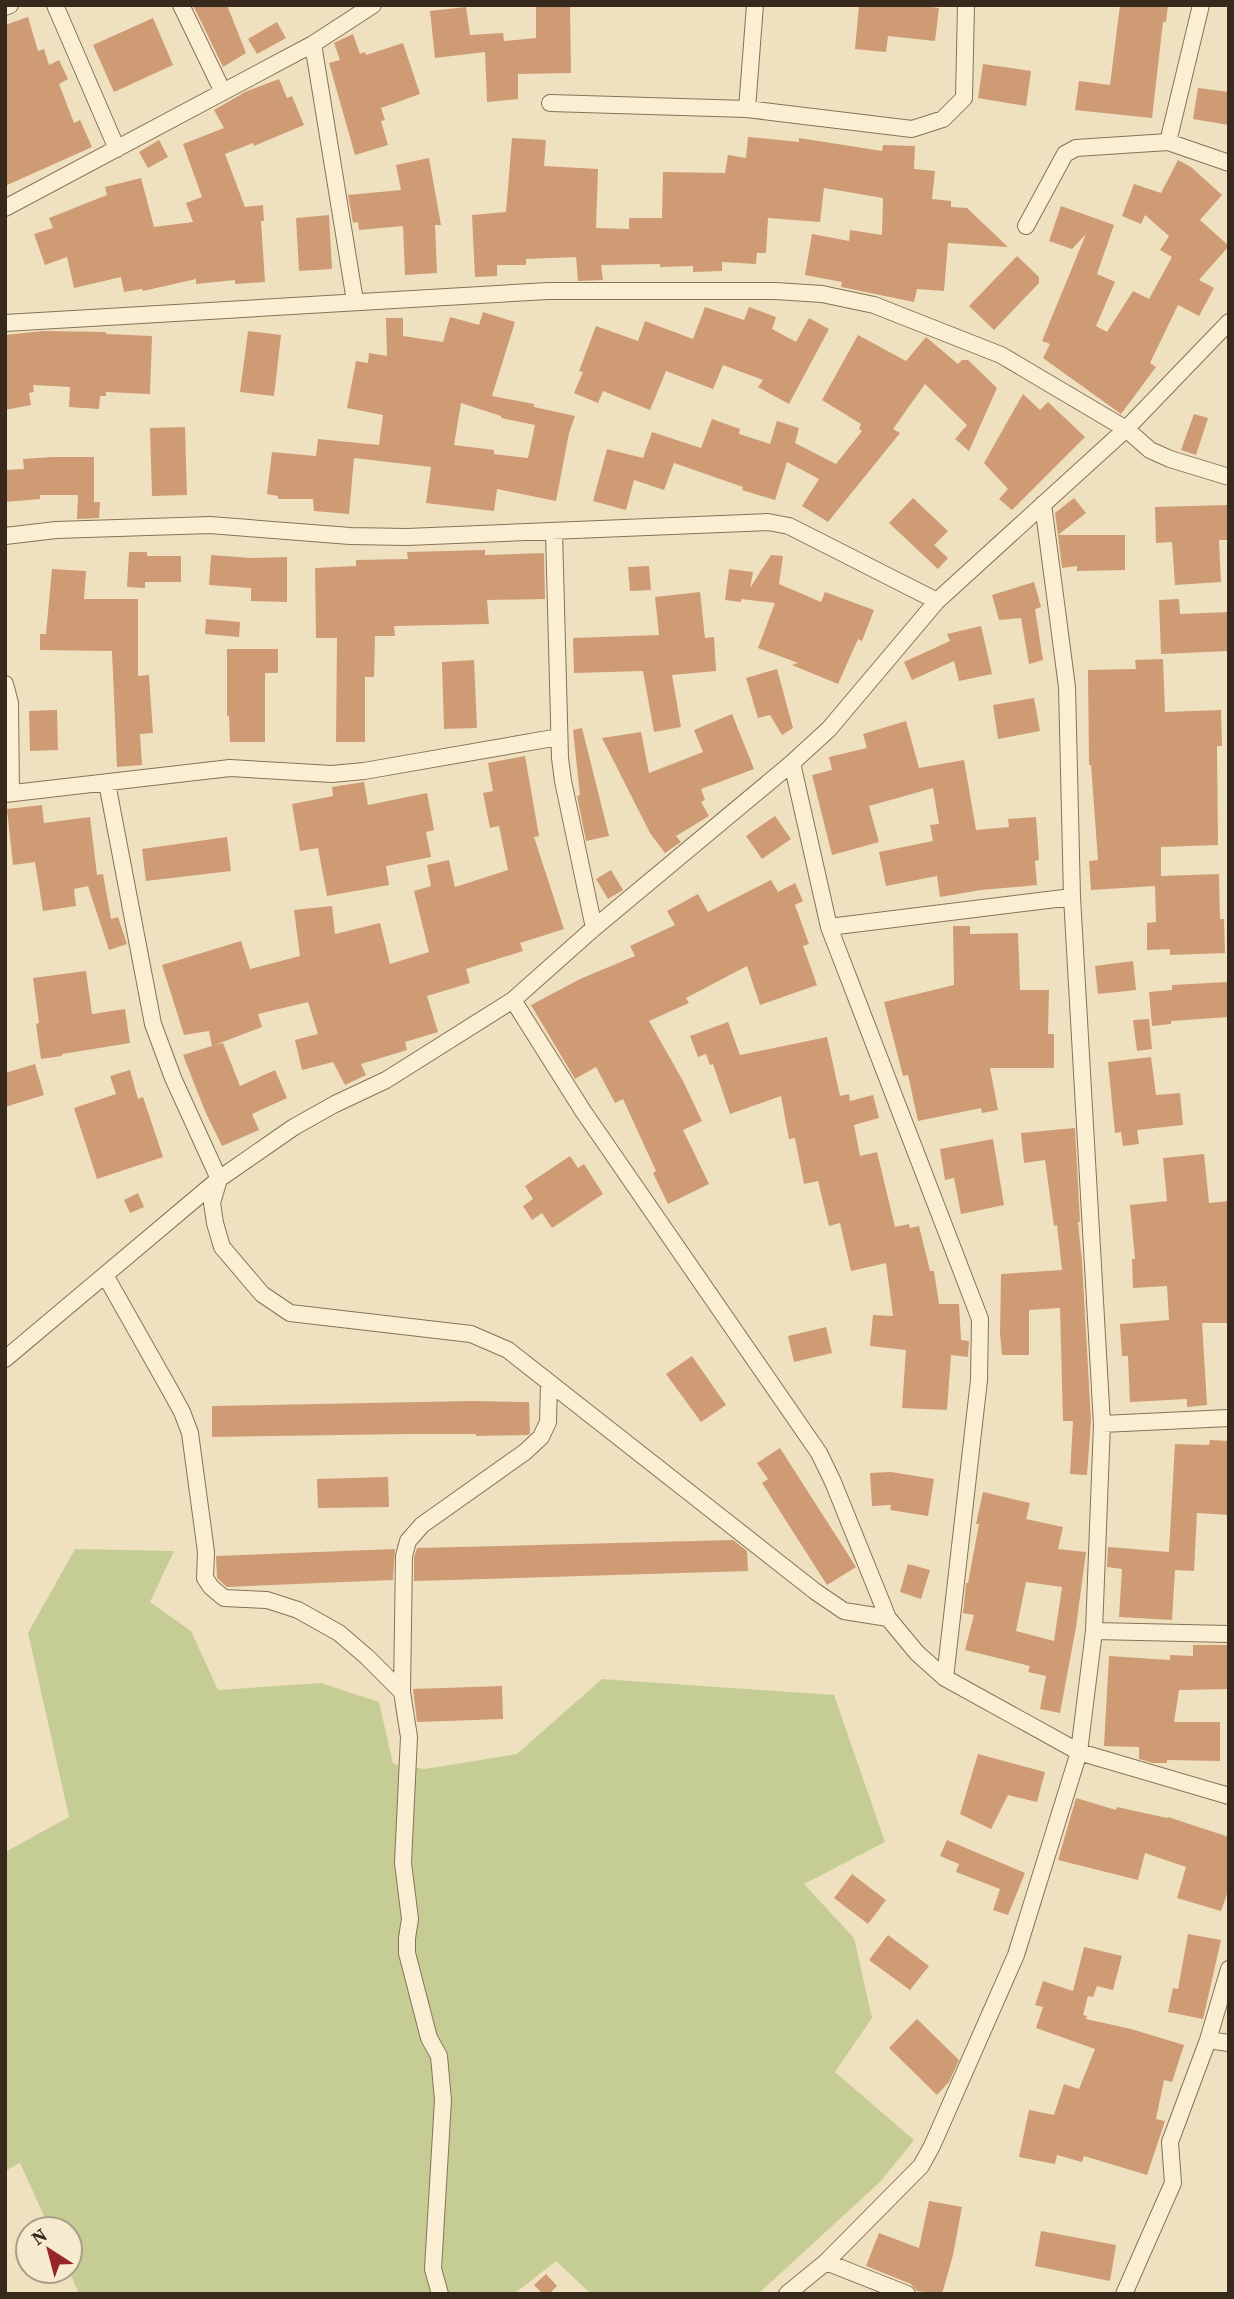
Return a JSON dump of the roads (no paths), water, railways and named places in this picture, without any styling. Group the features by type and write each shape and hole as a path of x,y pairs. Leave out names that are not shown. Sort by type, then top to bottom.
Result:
{"street":[{"path":"55,5 117,149"},
{"path":"181,5 223,92"},
{"path":"5,208 313,44 373,5"},
{"path":"747,109 755,5"},
{"path":"550,103 747,109 912,129 943,119 964,98 966,5"},
{"path":"1168,142 1201,5"},
{"path":"313,44 355,301"},
{"path":"1026,226 1065,154 1076,148 1168,142 1229,163"},
{"path":"5,323 548,291 775,291 822,294 874,305 1001,355 1126,429 1150,450 1229,477"},
{"path":"5,1359 219,1179 294,1127 386,1080 513,1000 829,729 937,601 1126,429 1229,322"},
{"path":"787,2294 826,2262 921,2166 932,2146 1016,1955 1079,1752 1094,1631 1102,1424 1072,897 1067,687 1043,504"},
{"path":"5,553 9,536 56,530 210,525 374,537 768,522 789,526 937,601"},
{"path":"554,532 559,737 563,781 594,928"},
{"path":"5,684 10,703 8,794 230,768 332,774 364,771 559,737"},
{"path":"792,763 829,928 980,1319 979,1380 945,1678"},
{"path":"107,783 153,1024 173,1078 219,1179 212,1203 222,1247 262,1294 290,1313 471,1334 508,1350 816,1592 844,1611 888,1618"},
{"path":"829,928 1072,897"},
{"path":"513,1000 583,1111 819,1453 888,1618 917,1653 945,1678 1079,1752 1229,1796"},
{"path":"105,1275 182,1412 190,1433 206,1552 205,1577 211,1587 224,1598 267,1601 298,1611 339,1633 402,1692"},
{"path":"440,2294 433,2269 442,2078 439,2056 429,2038 407,1953 410,1908 403,1863 409,1737 402,1692 404,1556 408,1541 422,1525 525,1452 541,1437 548,1422 549,1383"},
{"path":"1102,1424 1229,1419"},
{"path":"1094,1631 1229,1634"},
{"path":"1124,2294 1173,2183 1170,2142 1208,2040 1229,1969"},
{"path":"1208,2040 1229,2043"},
{"path":"826,2262 907,2294"}]}
